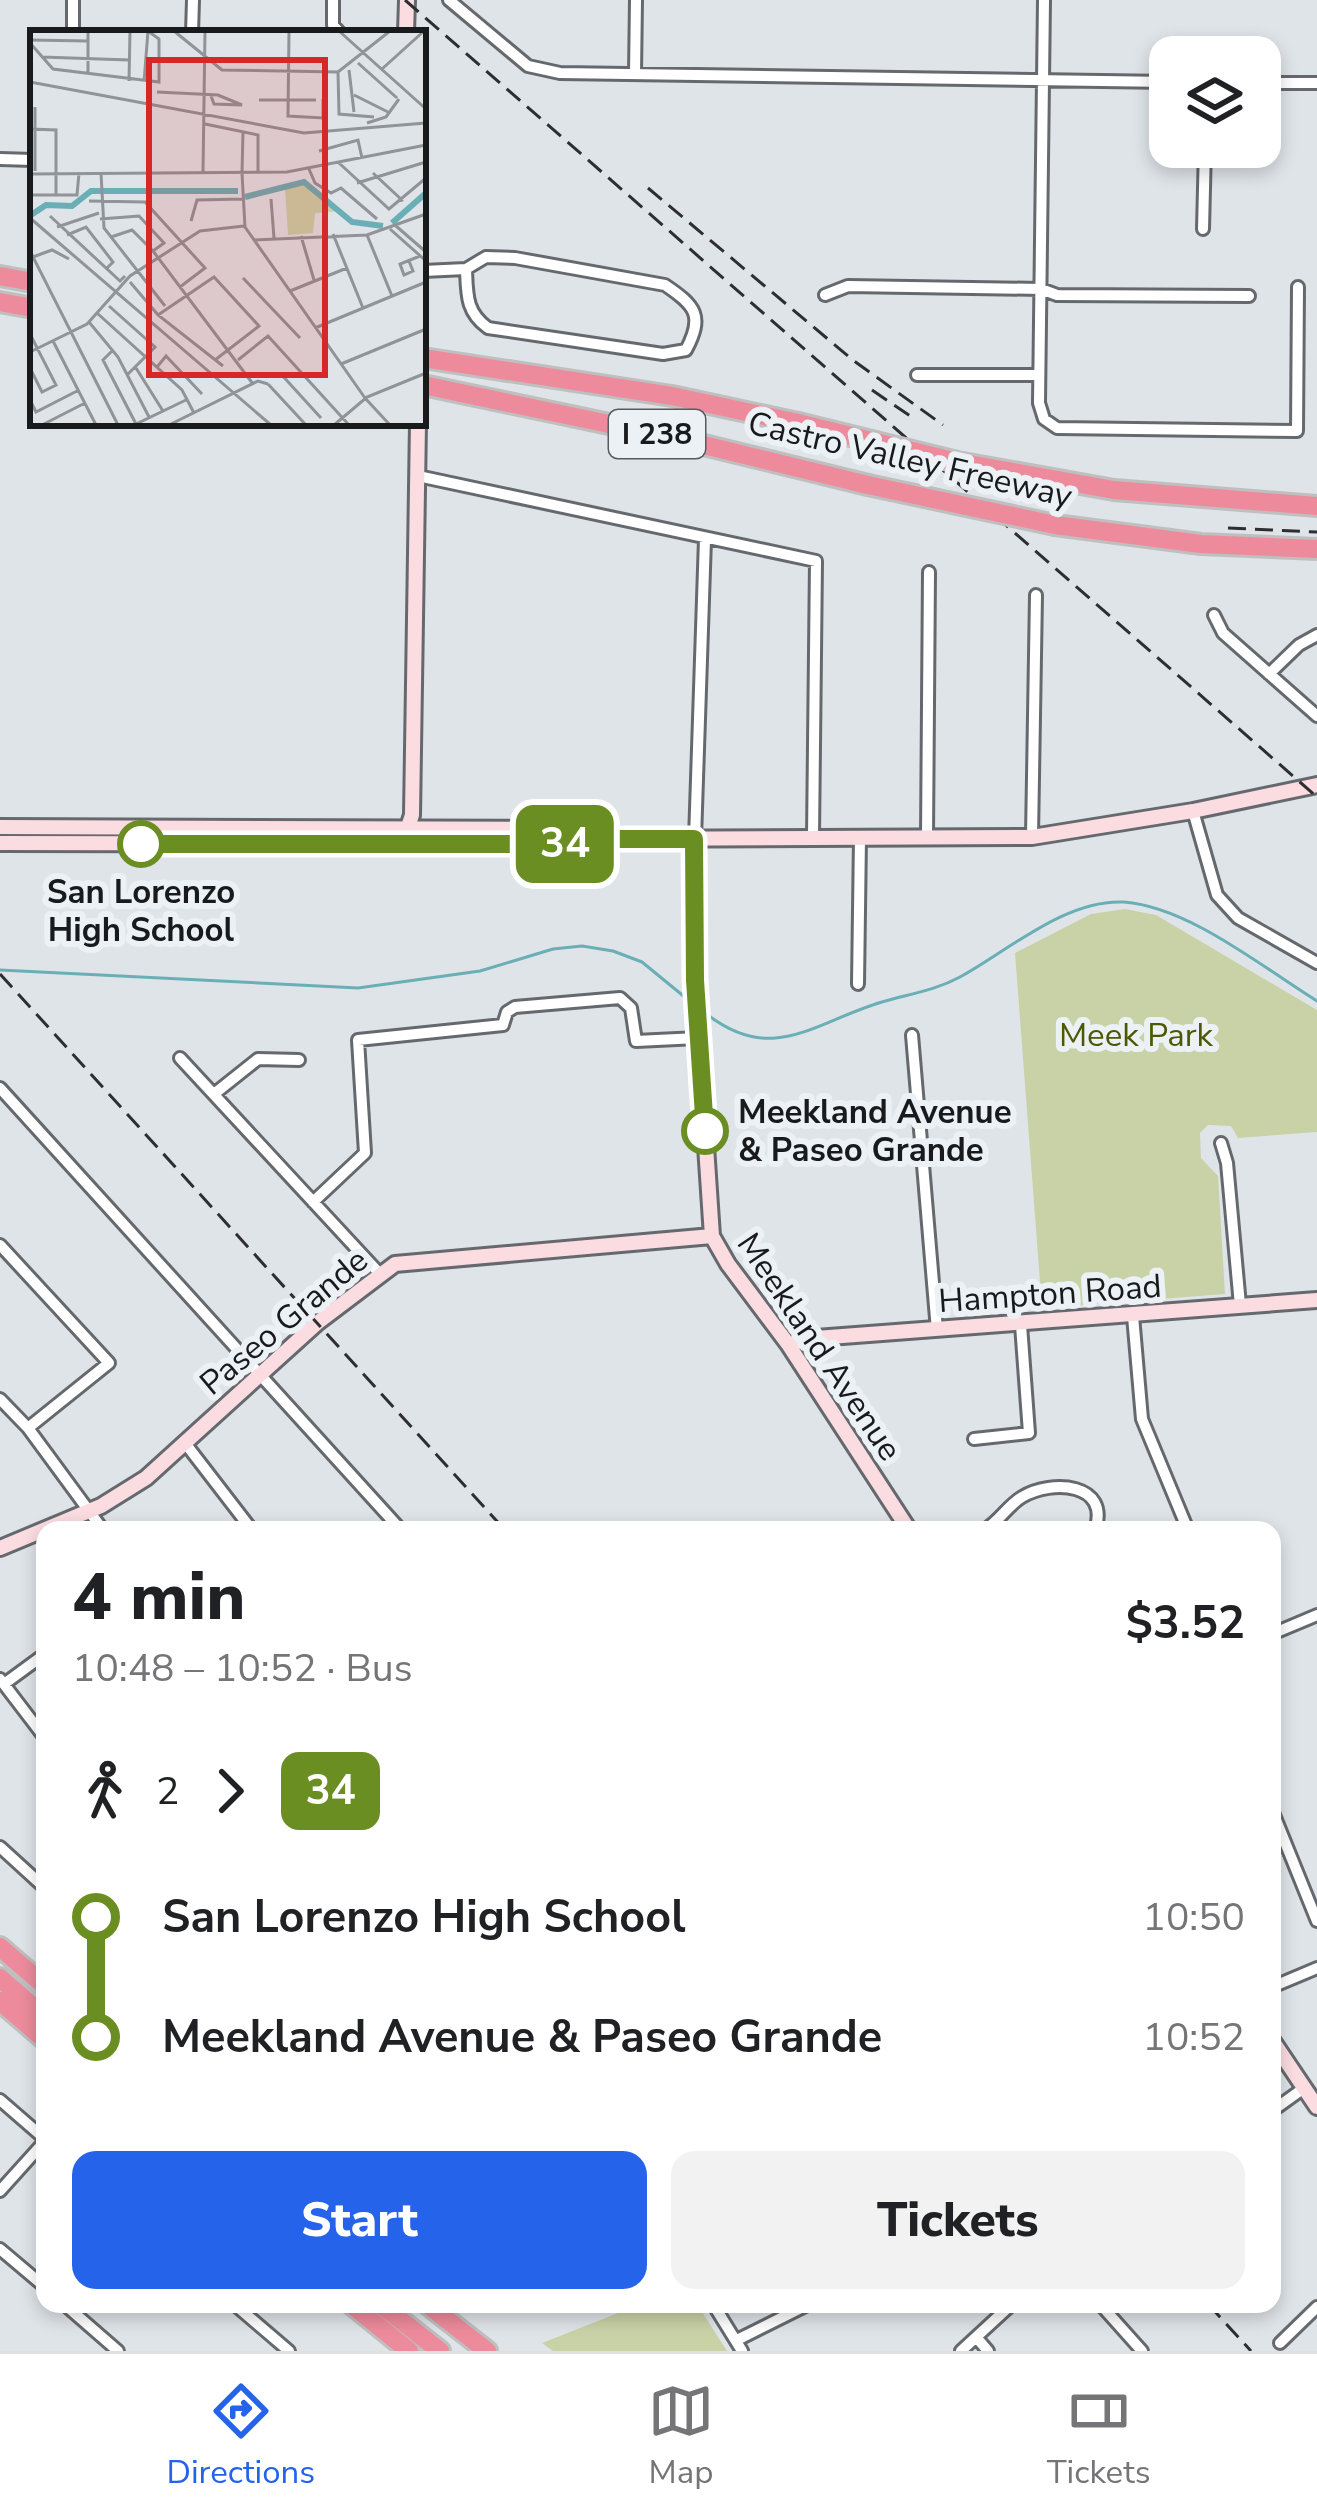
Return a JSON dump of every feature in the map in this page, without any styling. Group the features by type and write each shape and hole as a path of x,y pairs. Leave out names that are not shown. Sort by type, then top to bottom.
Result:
{"highway":[{"path":"0,275 30,281"},
{"path":"0,302 30,307"},
{"name":"Castro Valley Freeway","path":"426,359 672,396 957,461 1136,493 1317,506"},
{"name":"Castro Valley Freeway","path":"426,386 1055,525 1201,544 1317,550"},
{"path":"0,1947 36,1978"},
{"path":"0,1978 36,2010"},
{"path":"0,2001 36,2032"},
{"path":"361,2313 409,2351"},
{"path":"391,2313 440,2351"},
{"path":"438,2313 487,2351"}],"main road":[{"path":"406,30 407,0"},
{"path":"405,836 412,814 418,426"},
{"path":"0,843 153,836 405,836 563,844 586,839 1032,837 1317,785"},
{"path":"0,827 153,836"},
{"name":"Meekland Avenue","path":"694,839 695,980 712,1236 903,1521"},
{"name":"Paseo Grande","path":"64,1521 146,1478 379,1273 414,1259 712,1236"},
{"name":"Hampton Road","path":"788,1344 1317,1300"},
{"name":"Paseo Grande","path":"0,1548 36,1533"},
{"path":"1281,2054 1317,2107"}],"street":[{"path":"192,30 193,0"},
{"path":"333,0 333,25 337,30"},
{"path":"449,0 528,66 560,73 1149,82"},
{"path":"635,74 636,0"},
{"path":"1044,0 1039,375 1044,419 1057,428 1298,431 1298,287"},
{"path":"1281,83 1317,83"},
{"path":"0,159 30,160"},
{"path":"1204,229 1205,168"},
{"path":"426,271 466,269 486,257 515,258 665,285 686,299 695,313 697,330 686,350 663,354 488,328 474,318 468,303 466,269"},
{"path":"825,295 848,286 1041,289 1057,295 1250,296"},
{"path":"917,375 1039,375"},
{"path":"418,476 816,561 813,837"},
{"name":"Meekland Avenue","path":"694,839 705,539"},
{"path":"927,837 929,572"},
{"path":"1032,837 1036,595"},
{"path":"1214,615 1223,633 1317,716"},
{"path":"1269,674 1317,635"},
{"path":"1193,811 1217,895 1238,918 1317,963"},
{"path":"858,984 860,837"},
{"path":"313,1202 365,1153 358,1040 503,1025 514,1007 620,998 631,1008 636,1040 698,1032"},
{"path":"912,1035 937,1330"},
{"path":"180,1058 379,1273"},
{"path":"214,1094 258,1059 299,1060"},
{"path":"0,1088 393,1521"},
{"path":"1221,1143 1227,1162 1240,1305"},
{"path":"0,1245 109,1363 28,1428"},
{"path":"1133,1316 1142,1419 1184,1521"},
{"path":"974,1439 1029,1433 1021,1324"},
{"path":"0,1399 28,1428 96,1521"},
{"path":"185,1443 245,1521"},
{"path":"995,1521 1024,1496 1064,1488 1082,1488 1094,1497 1099,1509 1097,1521"},
{"path":"1281,1630 1317,1616"},
{"path":"36,1660 2,1682 36,1726"},
{"path":"1281,1832 1317,1922"},
{"path":"0,1847 36,1880"},
{"path":"1281,1983 1317,1969"},
{"path":"1281,2105 1304,2088"},
{"path":"0,2100 36,2132"},
{"path":"0,2191 36,2150"},
{"path":"0,2249 36,2280"},
{"path":"1280,2343 1317,2308"},
{"path":"74,2313 118,2351"},
{"path":"245,2313 289,2351"},
{"path":"719,2313 739,2346 794,2313"},
{"path":"961,2351 1002,2313"},
{"path":"1108,2313 1142,2351"},
{"path":"976,2337 988,2351"}],"green space":[{"name":"Meek Park","path":"1125,909 1156,915 1317,1010 1317,1132 1238,1138 1231,1126 1208,1125 1200,1133 1201,1158 1218,1176 1225,1294 1042,1308 1015,953 1091,914"},
{"path":"618,2313 703,2313 727,2351 553,2351 542,2343"}],"waterway":[{"path":"704,1012 751,1036 793,1035 950,982 1080,909 1124,902 1149,906 1199,927 1317,1001"},
{"path":"0,970 358,988 480,971 553,949 582,946 642,962 692,1003"}],"railway":[{"path":"405,0 1317,797"},
{"path":"648,188 854,361 943,425"},
{"path":"872,390 916,420"},
{"path":"1228,528 1317,532"},
{"path":"0,974 497,1521"},
{"path":"1216,2313 1251,2351"}],"bus line":[{"name":"34","path":"141,844 563,844 586,839 694,839 695,980 705,1131"}],"place":[{"name":"San Lorenzo High School","path":"141,844"},
{"name":"Meekland Avenue & Paseo Grande","path":"705,1131"}]}
